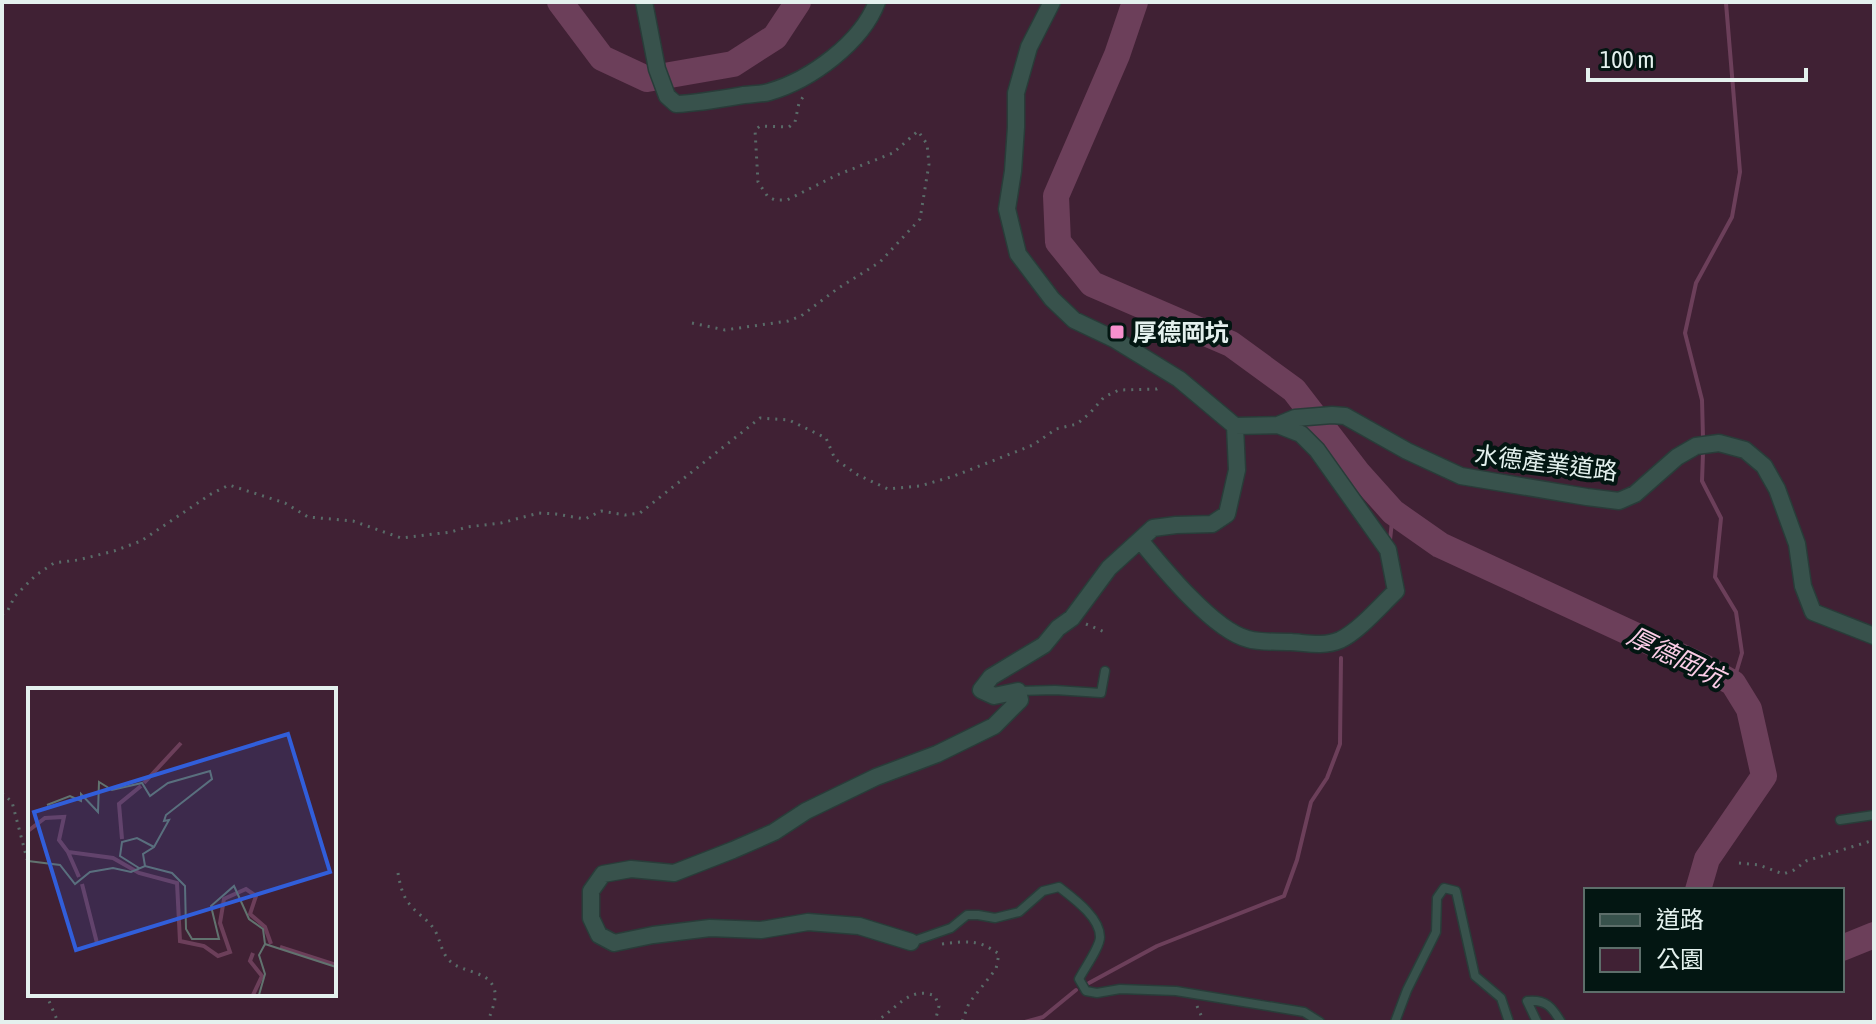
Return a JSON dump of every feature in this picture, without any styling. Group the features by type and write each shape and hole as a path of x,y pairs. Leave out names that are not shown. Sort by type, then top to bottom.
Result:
{"street":[{"path":"644,2 657,69 667,96 676,104 769,92 814,73 848,45 872,16 877,2"},
{"path":"1052,2 1029,47 1016,93 1015,141 1007,209 1018,254 1052,299 1074,320 1114,339 1179,379 1235,426 1278,425 1301,434 1317,450 1388,550 1396,591 1342,639 1327,644 1249,640 1232,633 1204,610 1168,575 1140,540"},
{"name":"水德產業道路","path":"1278,425 1295,418 1345,416 1407,451 1461,476 1619,501 1635,494 1677,457 1696,446 1719,443 1745,450 1764,466 1777,489 1797,544 1803,586 1813,612 1874,636"},
{"path":"911,942 859,926 808,922 761,930 710,928 614,943 599,935 591,918 591,891 603,874 631,869 674,873 774,832 806,811 862,784 937,754 994,726 1020,700 1018,691 994,696 981,690 991,677 1044,645 1058,628 1072,618 1109,568 1153,528 1212,524 1227,514 1237,470 1235,426"}],"lane":[{"path":"1018,691 1101,693 1105,671"},
{"path":"1840,820 1874,815"},
{"path":"911,942 951,928 967,915 995,918 1019,912 1043,891 1059,887 1080,903 1097,925 1100,940 1079,979 1086,991 1176,991 1304,1012 1320,1022"},
{"path":"1395,1022 1436,932 1437,898 1444,888 1456,891 1475,976 1501,998 1509,1022"},
{"path":"1537,1022 1527,1001 1536,1000 1552,1007 1561,1022"}],"path":[{"path":"692,323 725,330 788,321 801,316 880,262 920,219 929,164 927,144 918,131 893,153 837,175 787,200 768,197 758,182 755,130 760,126 789,127 795,122 799,103 814,73"},
{"path":"2,615 15,596 36,575 54,563 114,551 141,541 229,485 285,503 308,517 353,521 401,538 501,523 539,513 585,519 601,511 625,515 640,513 760,418 789,420 826,438 835,459 858,475 888,489 920,486 983,466 1033,445 1056,429 1077,424 1104,397 1119,390 1157,389 1179,379"},
{"path":"1072,618 1107,633"},
{"path":"2,793 12,802 28,861"},
{"path":"1739,863 1759,865 1783,874 1806,861 1874,840"},
{"path":"398,873 409,905 434,930 448,960 491,982 495,1000 488,1022"},
{"path":"941,944 970,941 987,945 999,954 996,969 969,1003 962,1022"},
{"path":"875,1022 911,994 925,992 935,996 939,1006 935,1022"},
{"path":"1192,995 1204,1022"},
{"path":"47,996 58,1022"}],"green space":[{"path":"2,2 1874,2 1874,1022 2,1022"}],"waterway":[{"name":"厚德岡坑","path":"560,2 602,58 647,79 733,64 775,37 798,2"},
{"name":"厚德岡坑","path":"1135,2 1117,55 1056,196 1058,242 1092,284 1231,344 1294,390 1358,473 1393,512 1440,545 1733,683 1749,709 1764,776 1707,859 1699,888"},
{"path":"1703,438 1702,400 1685,333 1696,283 1732,217 1740,172 1726,3"},
{"path":"1703,453 1702,481 1721,518 1715,577 1736,612 1742,653 1733,683"},
{"path":"1390,540 1393,512"},
{"path":"1089,983 1157,946 1284,896 1297,860 1311,802 1327,778 1340,744 1341,658"},
{"name":"厚德岡坑","path":"1844,947 1874,935"},
{"path":"1025,1022 1043,1017 1076,990"}],"place":[{"name":"厚德岡坑","path":"1117,332"}]}
